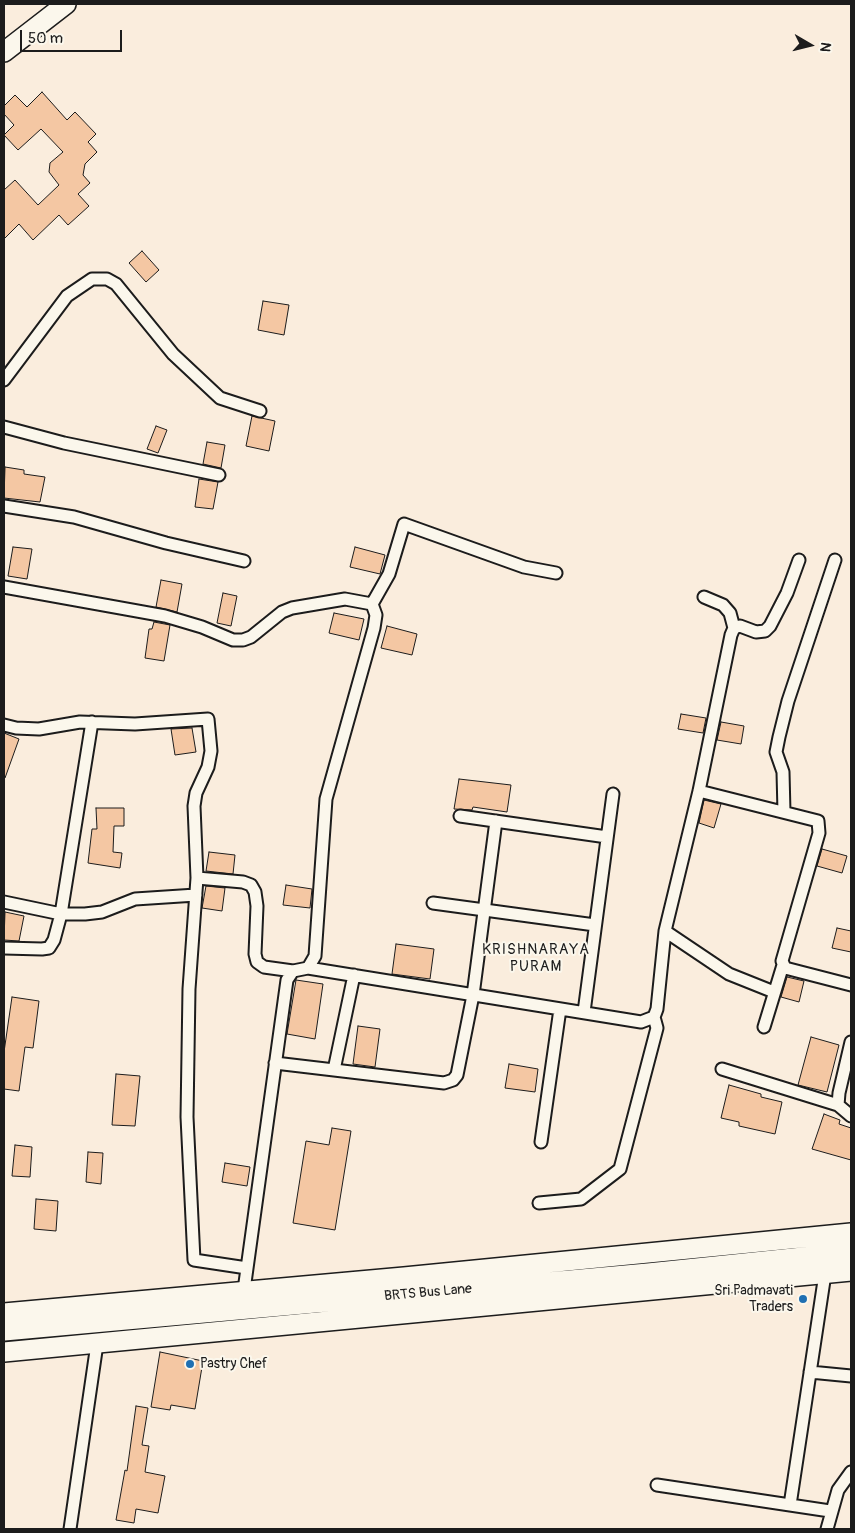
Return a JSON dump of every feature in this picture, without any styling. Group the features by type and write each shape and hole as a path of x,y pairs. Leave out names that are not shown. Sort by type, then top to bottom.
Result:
{"main road":[{"path":"4,52 66,4"},
{"path":"4,1313 404,1277 851,1232"},
{"name":"BRTS Bus Lane","path":"4,1331 648,1273 851,1252"},
{"path":"4,1352 851,1271"}],"street":[{"path":"4,380 67,296 92,279 107,279 116,284 173,354 220,398 260,411"},
{"path":"4,427 64,443 219,475"},
{"path":"4,506 74,517 166,543 244,561"},
{"path":"308,968 315,956 326,799 374,628 376,615 372,604 389,574 404,524 524,567 556,572"},
{"path":"734,628 745,627 756,632 765,631 770,626 787,593 799,560"},
{"path":"784,812 784,772 776,752 779,737 788,701 835,560"},
{"path":"4,587 166,616 202,627 233,640 243,640 251,637 282,612 292,608 345,599 372,604"},
{"path":"539,1203 581,1199 620,1169 657,1028 654,1017 657,1009 664,931 698,791 734,628 730,613 723,605 704,597"},
{"path":"4,724 16,728 39,729 70,723 135,724 208,719 211,751 208,767 196,794 194,806 197,878 189,988 187,1117 194,1260 246,1268"},
{"path":"4,948 49,948 54,940 61,914 92,722"},
{"path":"698,791 811,818 820,826 782,956 783,965 764,1027"},
{"path":"584,1012 613,794"},
{"path":"460,816 607,837"},
{"path":"275,1063 444,1083 453,1080 457,1075 473,995 496,821"},
{"path":"197,878 243,882 251,885 255,892 257,906 255,954 257,962 264,967 293,971 308,968 641,1022 654,1017"},
{"path":"4,902 61,914 102,912 135,899 196,895"},
{"path":"433,903 595,925"},
{"path":"664,931 729,974 774,992"},
{"path":"783,965 789,969 851,985"},
{"path":"244,1290 275,1063 288,980 293,971"},
{"path":"334,1070 354,975"},
{"path":"541,1142 560,1009"},
{"path":"838,1105 851,1042"},
{"path":"722,1069 838,1105 851,1116"},
{"path":"790,1505 824,1274"},
{"path":"70,1529 97,1344"},
{"path":"810,1372 851,1376"},
{"path":"827,1529 830,1511 838,1490 851,1472"},
{"path":"658,1485 830,1511"}],"building":[{"path":"42,92 67,120 75,112 96,134 88,142 97,152 85,164 83,175 90,183 78,194 89,206 68,225 59,215 33,240 19,224 4,239 4,190 15,180 38,205 59,185 49,172 50,163 63,152 41,129 18,150 4,135 14,125 4,114 4,106 15,95 27,107"},
{"path":"142,251 159,270 146,282 129,263"},
{"path":"263,301 289,305 284,335 258,330"},
{"path":"252,416 275,421 269,451 246,446"},
{"path":"156,426 167,430 158,453 147,449"},
{"path":"207,442 225,445 221,468 203,464"},
{"path":"5,467 24,470 24,474 45,477 40,502 4,498"},
{"path":"199,479 218,482 213,509 195,507"},
{"path":"13,547 32,549 27,579 8,576"},
{"path":"355,547 385,555 380,574 350,567"},
{"path":"161,580 182,584 177,612 156,607"},
{"path":"223,593 237,596 231,626 217,623"},
{"path":"334,613 364,619 359,640 329,633"},
{"path":"154,622 170,625 164,661 145,658 149,629 152,629"},
{"path":"387,626 417,634 412,655 381,648"},
{"path":"681,714 706,718 703,733 678,729"},
{"path":"721,722 744,726 741,744 717,740"},
{"path":"192,728 196,752 175,755 171,729"},
{"path":"4,733 19,739 5,778 4,778"},
{"path":"459,779 511,785 507,812 473,807 472,810 454,809"},
{"path":"704,800 721,804 714,828 699,823"},
{"path":"96,808 124,808 124,826 114,826 113,852 122,853 120,868 88,863 92,829 97,829"},
{"path":"822,849 847,856 842,873 817,866"},
{"path":"209,852 235,855 233,874 206,871"},
{"path":"286,885 312,889 310,908 283,905"},
{"path":"206,886 225,888 222,911 202,908"},
{"path":"5,912 24,916 19,941 4,940"},
{"path":"837,928 851,931 851,952 832,948"},
{"path":"396,944 434,949 430,979 392,974"},
{"path":"787,977 804,981 799,1002 781,997"},
{"path":"296,980 323,984 315,1039 287,1034"},
{"path":"12,997 39,1001 33,1048 25,1047 19,1091 4,1089 4,1052"},
{"path":"358,1026 380,1029 375,1067 353,1064"},
{"path":"811,1037 839,1045 827,1092 798,1085"},
{"path":"509,1064 538,1069 535,1092 505,1088"},
{"path":"116,1074 140,1076 135,1126 112,1125"},
{"path":"729,1085 761,1094 761,1097 782,1102 775,1134 739,1126 739,1122 721,1118"},
{"path":"824,1114 840,1120 839,1124 851,1128 851,1160 812,1149"},
{"path":"332,1128 351,1131 335,1230 293,1223 306,1141 329,1145"},
{"path":"15,1145 32,1147 30,1177 12,1176"},
{"path":"88,1152 103,1153 101,1184 86,1182"},
{"path":"225,1163 250,1167 247,1186 222,1182"},
{"path":"36,1199 58,1201 56,1231 34,1229"},
{"path":"160,1352 203,1361 195,1409 171,1405 170,1410 151,1407"},
{"path":"136,1406 148,1408 142,1445 149,1446 145,1472 165,1476 158,1513 136,1509 134,1523 116,1520 125,1470 127,1471"}],"place":[{"name":"Sri Padmavati Traders","path":"803,1299"},
{"name":"Pastry Chef","path":"190,1364"}],"district":[{"name":"KRISHNARAYA PURAM","path":"536,958"}]}
